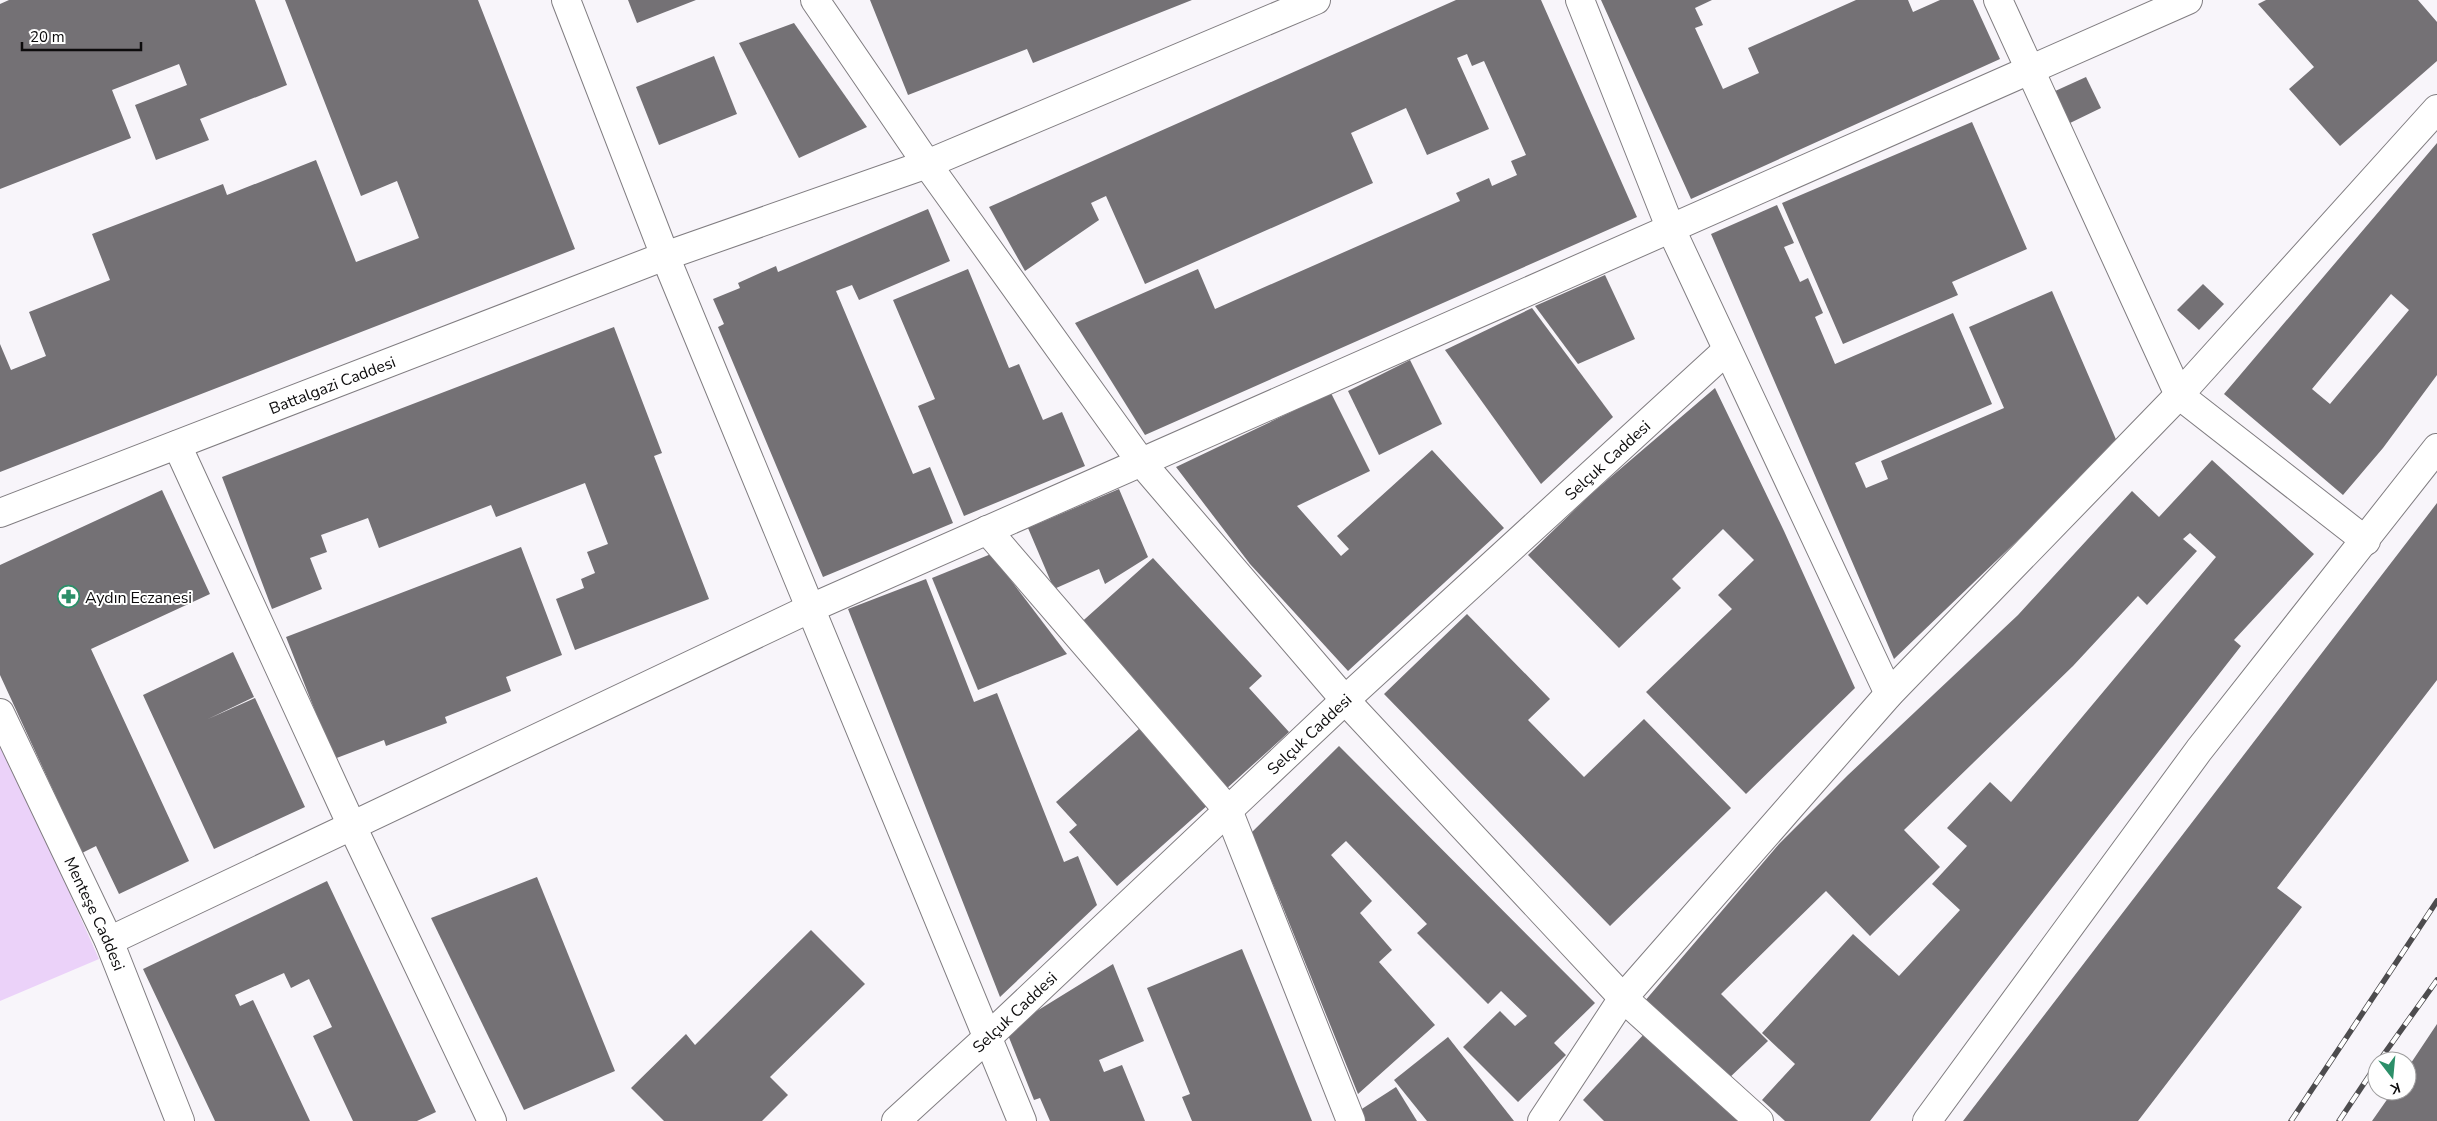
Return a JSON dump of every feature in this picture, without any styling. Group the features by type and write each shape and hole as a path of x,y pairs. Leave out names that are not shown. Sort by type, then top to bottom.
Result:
{"street":[{"path":"566,0 664,256 1022,1121"},
{"name":"Battalgazi Caddesi","path":"0,513 664,256 927,164 1316,0"},
{"path":"1580,0 1670,227 1889,694"},
{"path":"1998,0 2179,395 2366,541"},
{"path":"109,941 811,608 1670,227 2188,0"},
{"path":"820,1 927,164 1141,462 1345,700 1623,998 1759,1121"},
{"path":"1542,1121 1623,998 1889,694 2179,395 2437,109"},
{"name":"Selçuk Caddesi","path":"896,1121 988,1037 1345,700 1727,350"},
{"path":"177,445 352,826 492,1121"},
{"path":"1927,1121 2199,750 2366,541 2437,448"},
{"path":"987,530 1228,810 1351,1121"},
{"name":"Menteşe Caddesi","path":"0,713 109,941 180,1121"}],"shaded area":[{"path":"0,737 99,959 0,1001"}],"building":[{"path":"9,0 255,0 287,85 200,119 209,140 156,160 135,105 187,85 179,64 112,90 131,138 0,189 0,4"},
{"path":"285,0 478,0 575,249 0,472 0,344 11,370 46,356 29,312 110,280 92,234 223,184 227,195 316,160 356,262 419,238 397,181 361,196"},
{"path":"628,0 696,0 637,23"},
{"path":"870,0 1192,0 1033,63 1027,49 908,95"},
{"path":"1456,0 1541,0 1637,217 1145,435 1075,323 1198,269 1215,309 1460,201 1456,193 1489,178 1492,186 1517,175 1511,161 1526,155 1484,61 1472,66 1467,54 1457,58 1489,129 1427,155 1406,108 1351,133 1373,183 1145,284 1106,196 1091,203 1099,220 1025,271 989,207"},
{"path":"1601,0 1712,0 1695,8 1703,25 1695,28 1723,89 1759,73 1748,48 1856,0 1908,0 1913,12 1940,0 1973,0 2000,59 1691,199"},
{"path":"2266,0 2418,0 2437,22 2437,61 2340,146 2289,89 2314,67 2258,4"},
{"path":"794,23 867,127 799,158 739,43"},
{"path":"714,56 737,114 659,145 636,87"},
{"path":"2086,77 2101,108 2068,124 2053,92"},
{"path":"1972,122 2027,249 1952,282 1958,295 1843,344 1782,203"},
{"path":"2437,143 2437,375 2383,448 2343,495 2224,394","holes":["2391,294 2409,310 2330,404 2312,389"]},
{"path":"1777,205 1794,243 1784,247 1800,282 1808,278 1823,313 1815,317 1835,364 1953,313 1992,404 1855,463 1866,488 1888,479 1881,461 2004,408 1969,327 2052,291 2118,444 1894,659 1711,234"},
{"path":"928,209 950,261 859,300 852,285 836,291 913,474 930,467 953,523 823,577 718,327 724,324 713,299 740,288 738,283 776,266 778,272"},
{"path":"968,269 1009,368 1019,364 1043,420 1062,412 1085,466 964,516 918,406 935,399 893,300"},
{"path":"1605,275 1635,339 1578,364 1535,306"},
{"path":"2203,284 2224,304 2199,330 2177,310"},
{"path":"1532,308 1613,417 1541,484 1445,350"},
{"path":"614,327 662,453 654,456 709,599 575,650 556,599 584,588 581,579 595,573 587,552 608,544 585,483 496,517 491,505 379,548 368,518 321,535 327,552 310,558 322,589 272,609 222,477"},
{"path":"1410,360 1442,424 1379,455 1348,391"},
{"path":"1715,388 1784,531 1855,688 1746,794 1646,692 1732,609 1718,595 1754,560 1723,529 1672,579 1681,588 1619,648 1528,555 1591,494"},
{"path":"1331,393 1370,471 1297,506 1341,556 1349,549 1337,536 1432,450 1504,528 1348,671 1250,564 1176,467"},
{"path":"2212,460 2314,554 2234,640 2241,646 1870,1121 1785,1121 1762,1100 1795,1064 1762,1033 1853,934 1899,976 1960,910 1932,884 1967,846 1947,828 1990,782 2011,802 2216,557 2190,533 2183,539 2197,551 2147,605 2138,596 2073,666 1904,830 1940,867 1870,936 1826,891 1721,994 1768,1041 1727,1080 1644,1002 1779,844 1848,775 2018,615 2132,491 2159,517"},
{"path":"1119,489 1148,557 1105,584 1099,569 1054,589 1028,528"},
{"path":"162,490 210,594 91,649 189,861 119,894 96,846 82,853 0,675 0,565"},
{"path":"2437,503 2437,680 2277,888 2302,907 2138,1121 1963,1121"},
{"path":"521,547 562,655 506,677 511,691 445,717 447,723 386,746 384,740 334,759 286,637"},
{"path":"991,554 1067,654 978,690 932,578"},
{"path":"1153,558 1262,676 1249,688 1289,732 1225,790 1076,627"},
{"path":"926,579 974,702 997,693 1064,862 1078,856 1097,905 1000,997 848,609"},
{"path":"1467,614 1550,699 1528,720 1584,777 1644,719 1731,808 1610,926 1384,694"},
{"path":"233,652 254,697 208,719 255,698 305,807 214,849 143,695"},
{"path":"1140,728 1209,804 1117,886 1069,832 1077,825 1056,802"},
{"path":"1339,746 1595,1003 1554,1043 1566,1055 1518,1102 1463,1047 1500,1011 1515,1026 1527,1016 1501,991 1488,1004 1417,933 1427,924 1346,841 1331,855 1372,901 1360,913 1392,950 1379,962 1435,1025 1358,1094 1251,833"},
{"path":"537,877 615,1071 524,1110 431,918"},
{"path":"327,881 436,1112 417,1121 353,1121 313,1036 332,1027 309,979 291,988 284,973 235,995 240,1006 253,1000 310,1121 215,1121 143,969"},
{"path":"811,930 865,984 770,1077 788,1095 762,1121 664,1121 631,1088 686,1034 695,1045"},
{"path":"1242,949 1312,1121 1192,1121 1182,1097 1190,1094 1147,988"},
{"path":"1113,964 1144,1041 1099,1060 1104,1072 1122,1065 1145,1121 1050,1121 1040,1098 1034,1100 1006,1030"},
{"path":"2437,1024 2437,1121 2372,1121 2386,1101 2417,1101 2417,1054"},
{"path":"1645,1033 1741,1121 1604,1121 1583,1100"},
{"path":"1448,1037 1514,1121 1427,1121 1394,1080"},
{"path":"1396,1087 1417,1121 1358,1121 1354,1114"}],"railway":[{"path":"2291,1121 2437,901"},
{"path":"2386,1051 2437,980"},
{"path":"2339,1121 2367,1079"}],"place":[{"name":"Aydın Eczanesi","path":"69,597"}]}
